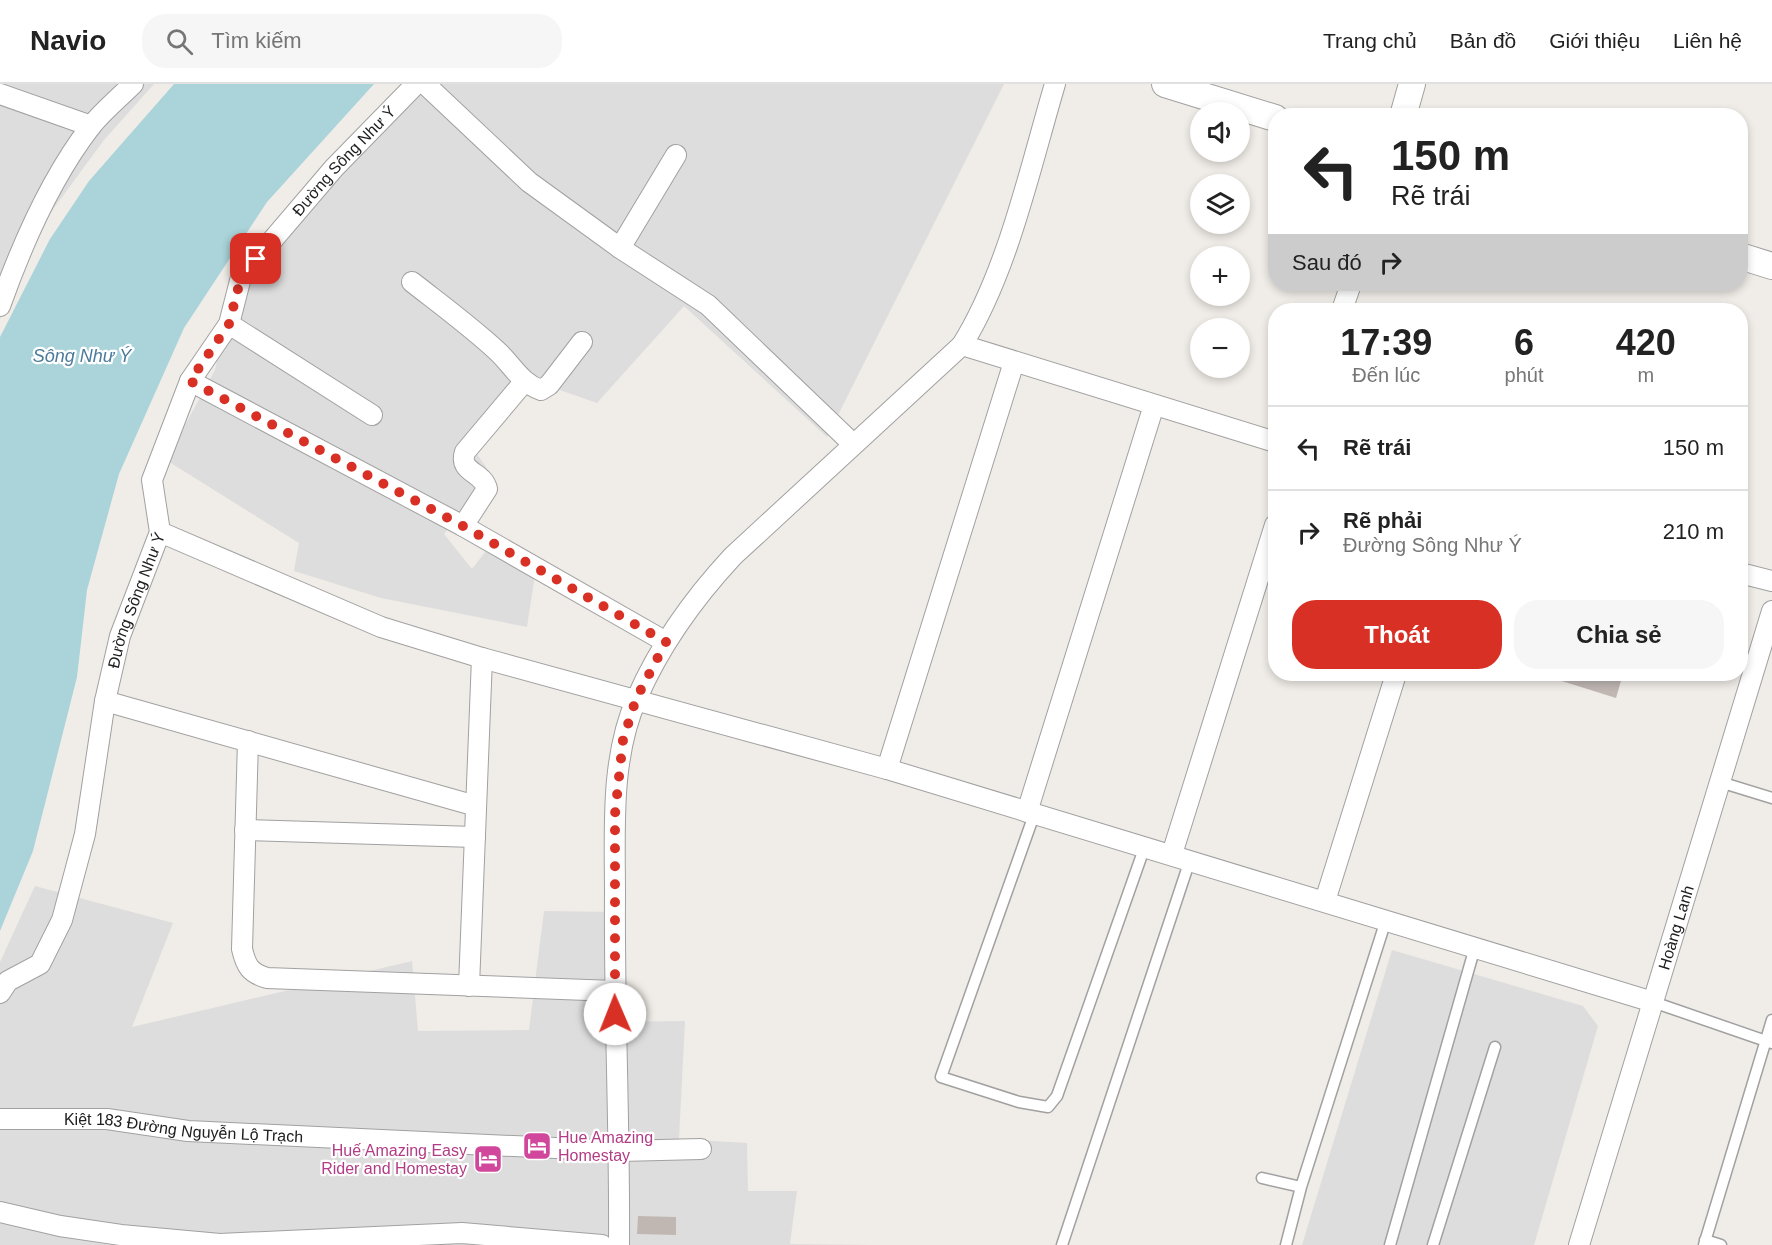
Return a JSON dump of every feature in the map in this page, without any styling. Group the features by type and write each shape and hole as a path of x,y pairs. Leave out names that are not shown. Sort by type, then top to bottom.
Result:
{"street":[{"path":"0,306 17,259 44,201 91,126 133,84"},
{"name":"Đường Sông Như Ý","path":"0,993 8,981 40,964 62,920 85,834 105,701 120,636 160,532 152,480 190,381 229,324 241,277 334,168 416,84"},
{"path":"425,84 529,182 620,248 708,305 853,444"},
{"path":"619,1245 620,1151 614,991 615,814 623,740 636,699 666,642 699,593 733,556 962,345 977,321 1002,259 1055,84"},
{"path":"1165,84 1268,115"},
{"path":"1404,108 1412,84"},
{"path":"0,94 91,126"},
{"path":"620,248 676,155"},
{"path":"1748,258 1772,266"},
{"path":"412,282 498,351 524,382 541,390 549,385 582,342"},
{"path":"229,324 372,415"},
{"path":"962,345 1268,440"},
{"path":"887,769 1014,362"},
{"path":"190,381 463,526 666,642"},
{"path":"463,526 487,489 483,480 464,466 462,460 465,452 524,382"},
{"path":"1030,814 1154,405"},
{"path":"160,532 381,627 482,658 887,769 1653,1002"},
{"path":"1180,857 1268,549"},
{"path":"1748,575 1772,581"},
{"name":"Hoàng Lanh","path":"1579,1245 1772,611"},
{"path":"469,986 482,658"},
{"path":"1325,902 1394,681"},
{"path":"105,701 476,806"},
{"path":"248,741 242,949 246,966 255,974 267,978 614,991"},
{"path":"245,830 474,837"},
{"name":"Kiệt 183 Đường Nguyễn Lộ Trạch","path":"0,1119 107,1119 188,1131 620,1151 701,1149"},
{"path":"0,1212 91,1231 220,1244 462,1233 602,1245"}],"lane":[{"path":"1720,782 1772,798"},
{"path":"1030,814 941,1077 1019,1102 1048,1107 1057,1096 1144,846"},
{"path":"1062,1245 1180,857"},
{"path":"1286,1245 1301,1187 1386,920"},
{"path":"1390,1245 1474,947"},
{"path":"1653,1002 1769,1042"},
{"path":"1720,1245 1704,1243 1769,1042 1772,1020"},
{"path":"1433,1245 1495,1047"},
{"path":"1262,1178 1301,1187"}],"shaded area":[{"path":"0,84 154,84 104,140 40,227 0,319"},
{"path":"416,84 1004,84 827,437 684,306 597,403 534,381 472,447 493,477 444,534 472,569 492,543 536,568 527,627 381,598 294,571 299,543 166,460 215,370 235,276"},
{"path":"35,886 173,923 132,1027 412,961 418,1031 529,1030 544,911 618,912 613,1022 685,1021 679,1139 747,1143 748,1191 797,1191 790,1244 871,1245 0,1245 0,962"},
{"path":"1392,950 1583,1006 1598,1026 1534,1245 1302,1245"}],"water":[{"name":"Sông Như Ý","path":"174,84 374,84 267,202 184,328 119,474 87,590 77,677 33,851 0,931 0,337 50,239 89,181"}],"building":[{"path":"1562,681 1621,681 1616,698"},
{"path":"638,1216 676,1217 676,1235 637,1234"}],"place":[{"name":"Hue Amazing Homestay","path":"537,1146"},
{"name":"Huế Amazing Easy Rider and Homestay","path":"488,1159"}],"route":[{"path":"256,259 241,277 229,324 190,381 463,526 666,642 636,699 623,740 615,814 615,1014"}]}
